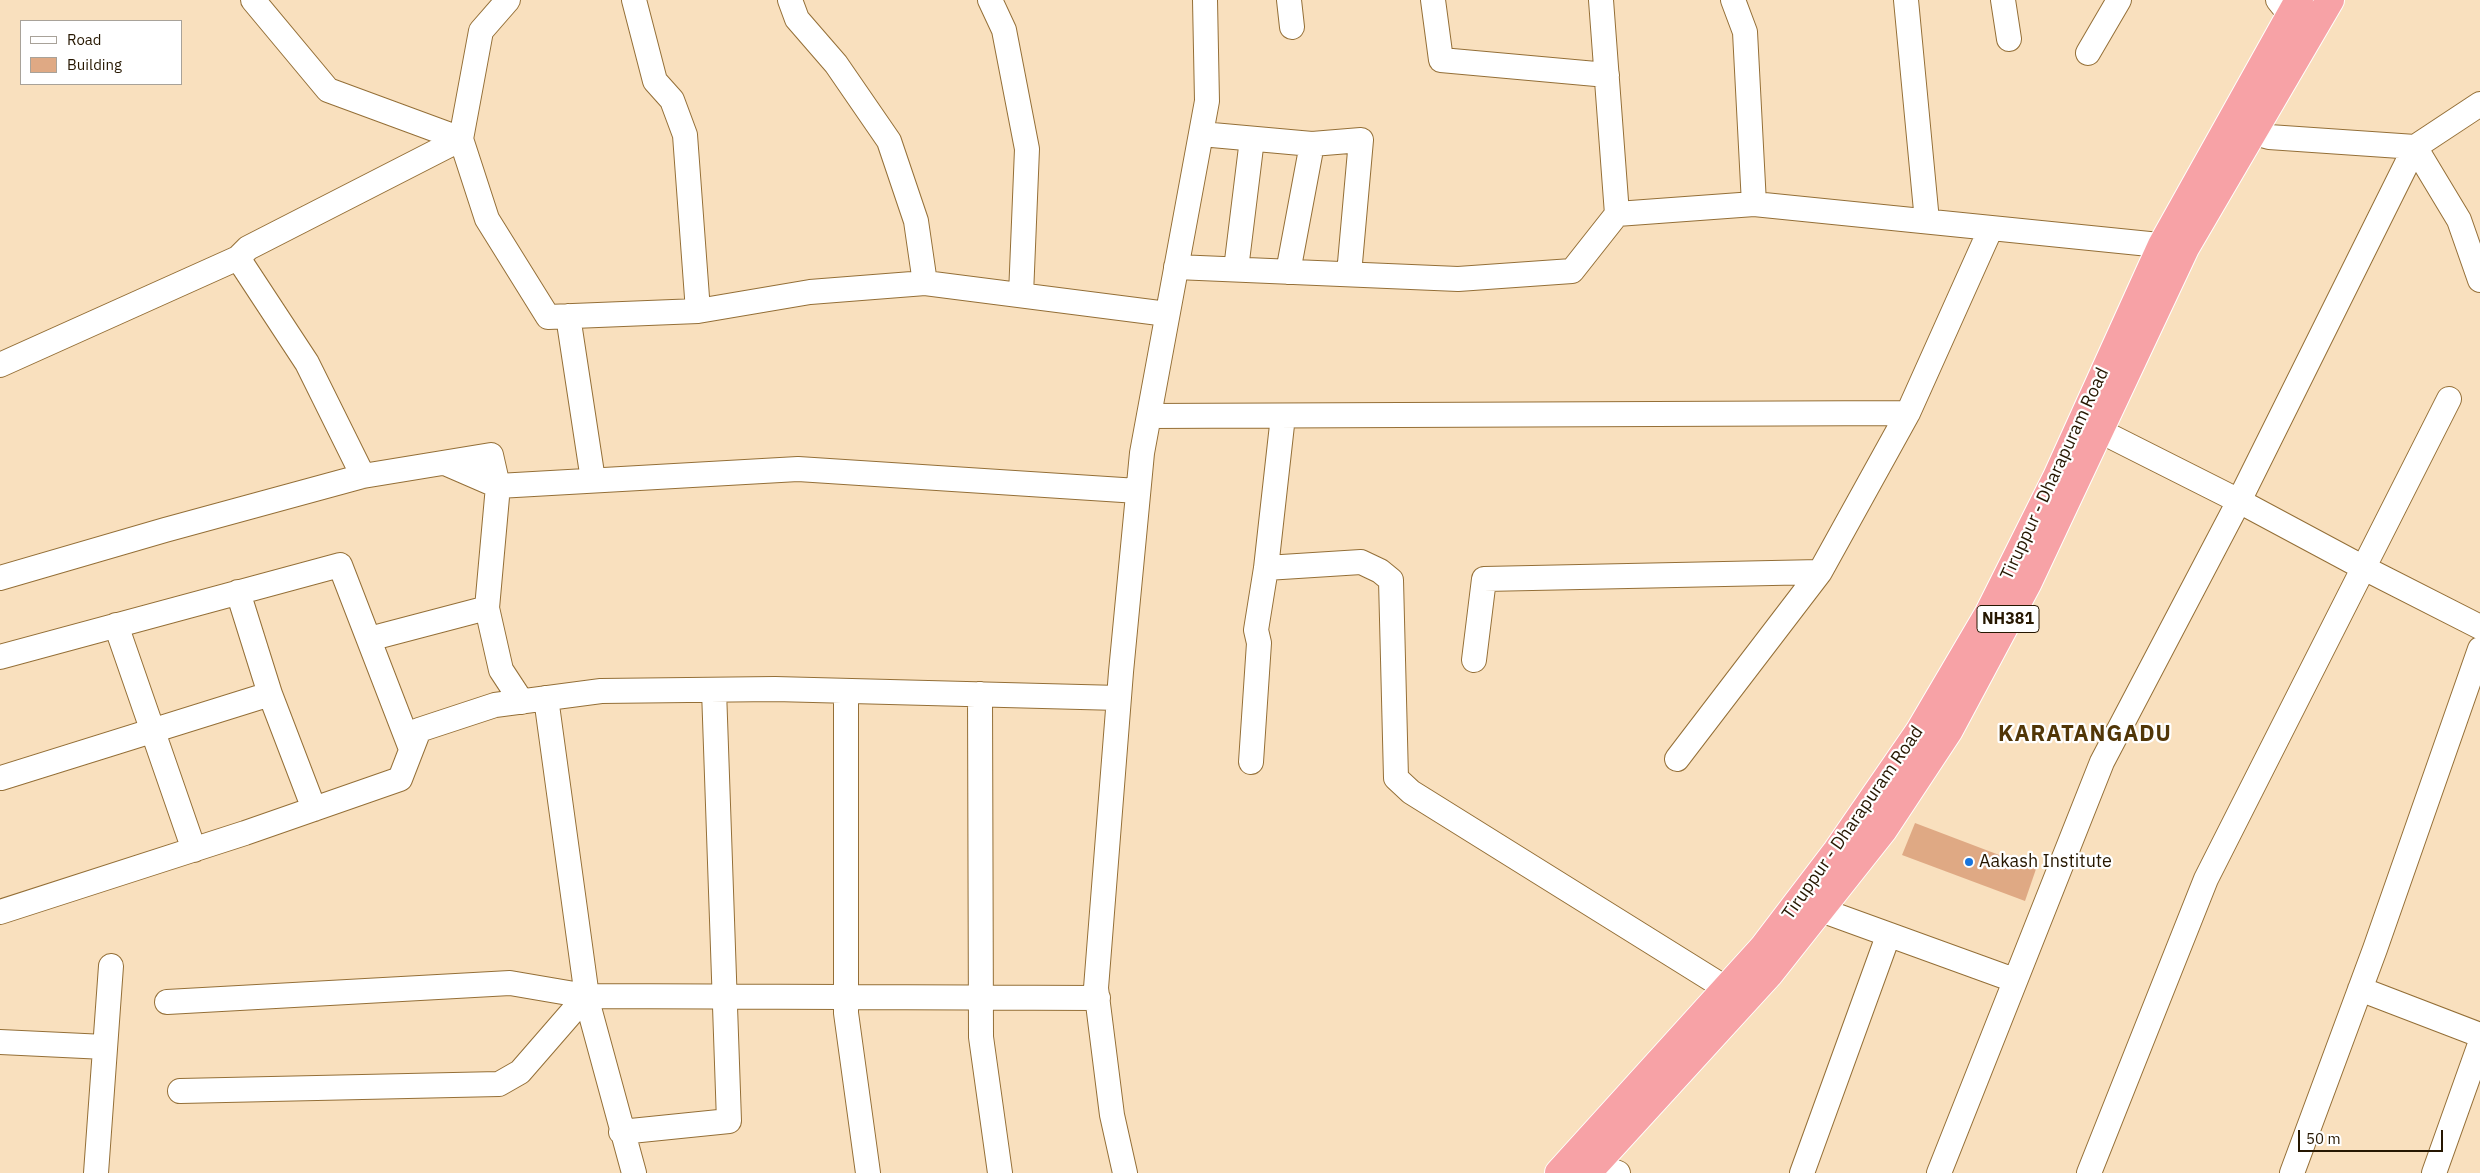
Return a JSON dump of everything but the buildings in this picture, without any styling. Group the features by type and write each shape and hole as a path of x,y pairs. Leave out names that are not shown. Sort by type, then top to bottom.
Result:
{"highway":[{"name":"NH381","path":"2174,246 2254,133 2330,0"},
{"name":"Tiruppur - Dharapuram Road","path":"1559,1173 1595,1165 1727,989 1763,948 1837,851 1919,732 1989,613 2090,428 2289,5"},
{"name":"NH381","path":"1595,1165 1769,974 1883,830 1949,730 2027,584 2090,428"}],"street":[{"path":"254,0 328,90 461,140"},
{"path":"508,0 482,31 461,140 487,219 548,317 698,311 810,292 925,283 1167,314"},
{"path":"634,0 654,81 672,100 685,134 698,311"},
{"path":"790,0 797,19 836,64 889,141 916,221 925,283"},
{"path":"990,0 1004,30 1026,149 1021,295"},
{"path":"1125,1173 1112,1115 1096,988 1119,698 1142,453 1207,101 1204,0"},
{"path":"1289,0 1292,27"},
{"path":"1433,0 1441,60 1607,75"},
{"path":"1176,267 1458,279 1572,271 1617,214 1601,0"},
{"path":"1733,0 1745,32 1754,204"},
{"path":"1906,0 1928,221"},
{"path":"2003,0 2009,39"},
{"path":"2088,53 2119,0"},
{"path":"1939,1173 2102,762 2239,501 2415,147 2480,104"},
{"path":"2254,133 2269,137 2415,147"},
{"path":"1201,134 1312,144 1361,140 1349,274"},
{"path":"1236,270 1252,139"},
{"path":"0,366 238,258 248,248 461,140"},
{"path":"1288,272 1312,144"},
{"path":"2415,147 2459,220 2480,280"},
{"path":"1617,214 1754,204 2174,246"},
{"path":"1678,759 1820,572 1908,413 1991,228"},
{"path":"238,258 307,363 363,476"},
{"path":"568,316 593,480"},
{"path":"2089,1173 2206,879 2449,399"},
{"path":"1149,416 1908,413"},
{"path":"1251,762 1259,643 1256,630 1266,568 1283,416"},
{"path":"2090,428 2239,501 2480,627"},
{"path":"0,578 165,530 363,476 491,455 498,486 487,608 501,670 522,702"},
{"path":"498,486 798,469 1138,492"},
{"path":"1266,568 1361,562 1380,571 1391,580 1396,778 1411,792 1727,989"},
{"path":"0,657 340,565 411,749"},
{"path":"1474,660 1484,579 1820,572"},
{"path":"238,592 270,694 314,809"},
{"path":"369,639 487,608"},
{"path":"116,625 194,850"},
{"path":"2292,1173 2360,989 2480,649"},
{"path":"621,1132 729,1121 714,690"},
{"path":"0,912 194,850 400,779 419,730 495,705 602,691 846,691 1119,698"},
{"path":"846,691 846,1013 868,1173"},
{"path":"2,778 270,694"},
{"path":"980,694 981,1037 1000,1173"},
{"path":"546,698 586,996 621,1132 634,1173"},
{"path":"1821,910 1888,936 2014,980"},
{"path":"1802,1173 1888,936"},
{"path":"96,1173 111,966"},
{"path":"167,1002 510,983 586,996 1098,998"},
{"path":"2360,989 2480,1035"},
{"path":"180,1091 499,1084 520,1072 586,996"},
{"path":"0,1042 105,1047"},
{"path":"2434,1173 2480,1044"}],"place":[{"name":"Aakash Institute","path":"1969,862"}],"district":[{"name":"KARATANGADU","path":"2085,735"}]}
